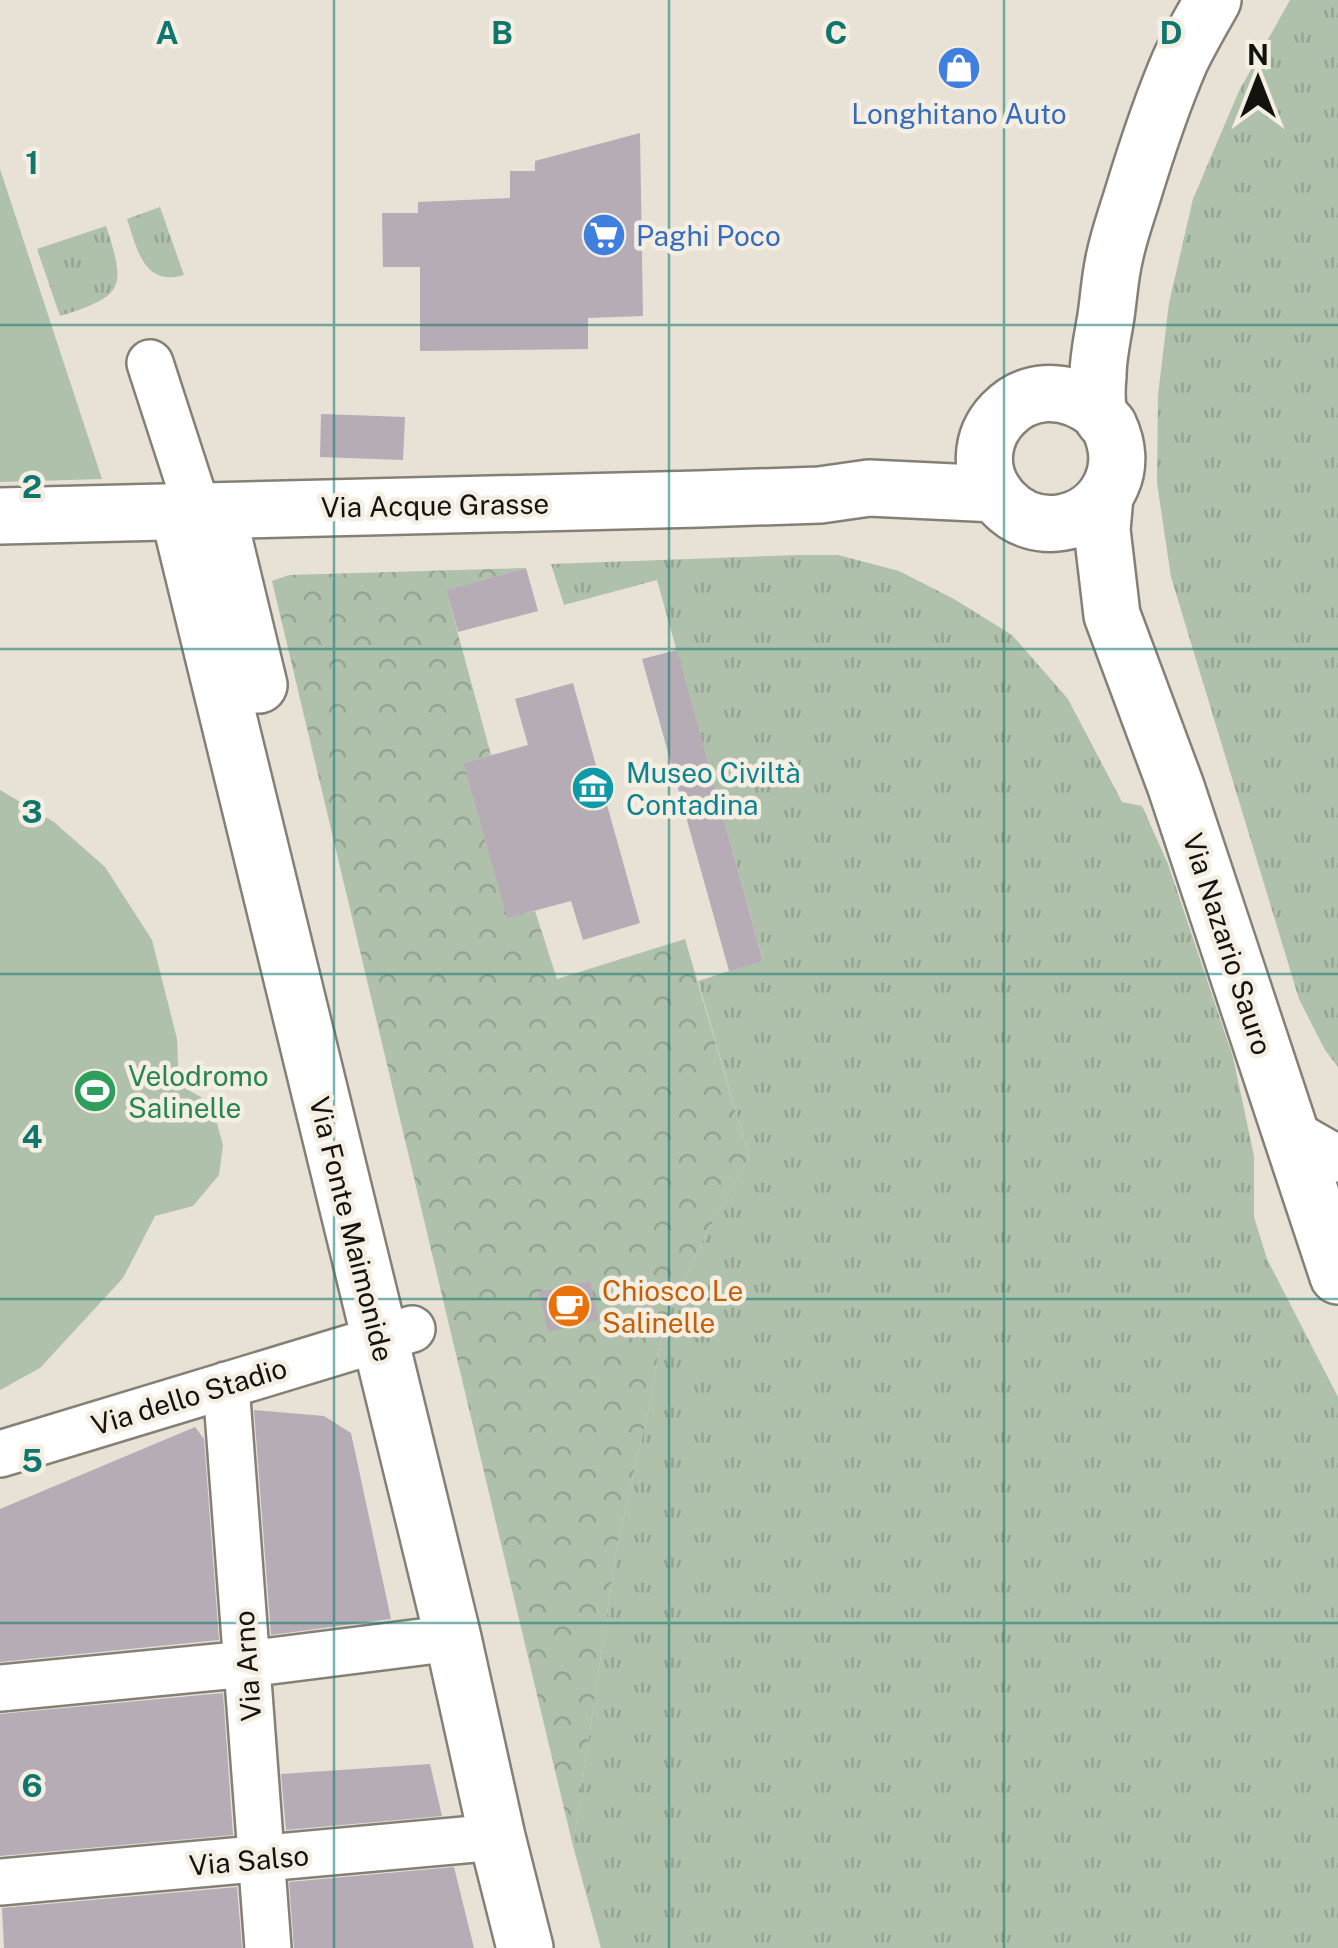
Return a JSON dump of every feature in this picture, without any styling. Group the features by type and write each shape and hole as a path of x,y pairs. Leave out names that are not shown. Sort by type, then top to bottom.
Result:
{"street":[{"path":"1099,412 1098,375 1114,256 1146,149 1181,59 1213,0"},
{"path":"869,488 932,464 966,445 1012,409 1052,369 1114,256"},
{"name":"Via Fonte Maimonide","path":"150,363 198,511 396,1334 558,1948"},
{"path":"1039,393 1078,398 1099,412 1112,434 1116,472 1105,496 1102,530 1112,615 986,470 986,444 1012,409 1039,393"},
{"path":"869,488 1017,508 1050,524 1075,520 1105,496"},
{"name":"Via Acque Grasse","path":"0,516 803,496 869,488"},
{"name":"Via Nazario Sauro","path":"1112,615 1176,787 1338,1276"},
{"path":"1289,1132 1338,1159"},
{"name":"Via Fonte Maimonide","path":"396,1334 453,1638 526,1948"},
{"name":"Via dello Stadio","path":"0,1454 396,1334"},
{"name":"Via Arno","path":"226,1385 268,1948"},
{"path":"0,1688 246,1664 453,1638"},
{"name":"Via Salso","path":"0,1882 497,1837"}],"green space":[{"path":"1290,0 1338,0 1338,1067 1299,999 1171,577 1157,483 1158,395 1169,303 1193,199 1239,91"},
{"path":"0,169 102,479 0,482"},
{"path":"160,207 184,275 160,276 144,263 134,242 127,219"},
{"path":"106,226 117,264 114,287 97,302 60,316 37,249"},
{"path":"838,555 899,571 1012,635 1068,699 1122,802 1142,806 1168,864 1233,1057 1254,1156 1254,1217 1267,1259 1338,1397 1338,1948 601,1948 573,1846 617,1546 664,1324 706,1234 749,1157 698,981 763,960 657,580 564,605 551,564"},
{"path":"526,568 446,590 491,755 463,763 507,917 535,911 557,979 685,939 749,1157 706,1234 664,1324 617,1546 573,1846 272,581 289,575"},
{"name":"Velodromo Salinelle","path":"0,790 54,822 105,867 152,940 177,1039 179,1085 201,1097 216,1120 223,1145 219,1175 193,1206 155,1216 123,1278 40,1368 0,1390"}],"building":[{"path":"640,133 643,316 588,318 588,349 420,351 420,267 383,267 382,213 418,213 418,202 510,198 510,171 535,171 535,161"},
{"path":"321,414 405,417 403,460 320,457"},
{"path":"526,568 538,611 458,632 446,590"},
{"path":"677,650 763,961 729,971 642,659"},
{"path":"573,683 640,923 583,940 571,901 507,918 463,763 528,745 515,699"},
{"name":"Chiosco Le Salinelle","path":"590,1281 599,1320 548,1332 539,1292"},
{"path":"254,1410 324,1416 351,1433 391,1619 271,1635"},
{"path":"195,1427 204,1439 219,1640 0,1662 0,1509"},
{"path":"223,1693 233,1835 0,1856 0,1714"},
{"path":"430,1764 442,1816 286,1830 281,1774"},
{"path":"454,1867 474,1948 294,1948 289,1882"},
{"path":"237,1887 242,1948 4,1948 2,1908"}],"place":[{"name":"Longhitano Auto","path":"959,68"},
{"name":"Paghi Poco","path":"604,235"},
{"name":"Museo Civiltà Contadina","path":"593,788"},
{"name":"Velodromo Salinelle","path":"95,1091"},
{"name":"Chiosco Le Salinelle","path":"569,1306"}]}
